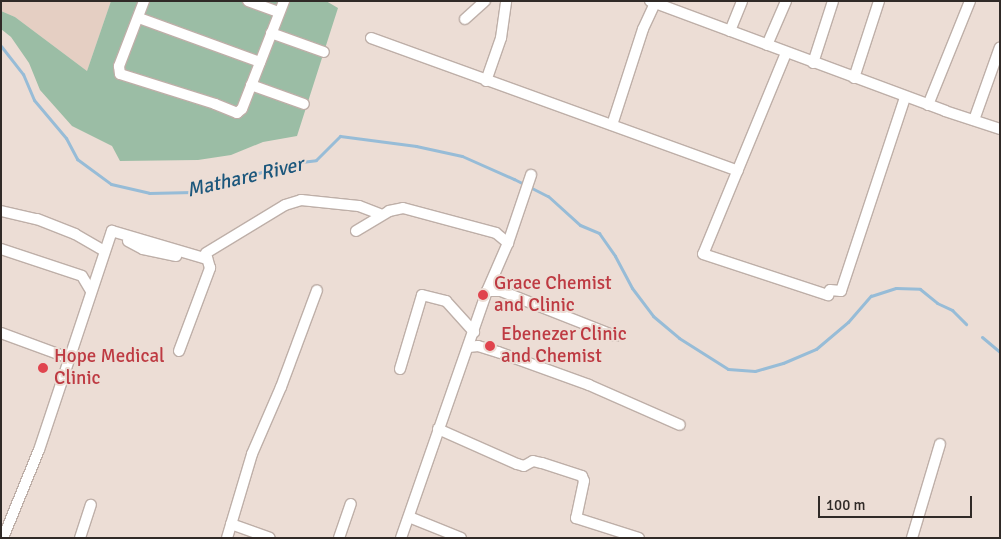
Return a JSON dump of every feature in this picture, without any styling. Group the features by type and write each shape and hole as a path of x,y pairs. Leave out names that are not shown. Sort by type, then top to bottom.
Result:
{"street":[{"path":"144,1 119,66 120,74 215,104 237,113 242,111 284,1"},
{"path":"248,1 279,12"},
{"path":"465,19 485,1"},
{"path":"486,81 501,38 506,1"},
{"path":"730,31 742,1"},
{"path":"767,45 786,1"},
{"path":"813,62 833,1"},
{"path":"854,78 879,1"},
{"path":"928,105 970,1"},
{"path":"612,125 652,2 905,97 1000,129"},
{"path":"139,18 260,62"},
{"path":"271,33 324,52"},
{"path":"371,38 738,172"},
{"path":"974,120 1000,47"},
{"path":"786,53 703,254 828,295 830,290 841,292 905,97"},
{"path":"251,85 304,104"},
{"path":"402,538 438,429 487,291 523,202 530,177"},
{"path":"125,240 155,252 206,256 285,205 301,200 359,206 380,214"},
{"path":"356,231 389,211 403,208 496,233 508,243"},
{"path":"1,211 37,219 75,234 105,251"},
{"path":"3,538 39,450 112,231 206,256"},
{"path":"1,249 82,276 91,291"},
{"path":"178,351 210,268 206,256"},
{"path":"227,538 252,454 281,387 316,290"},
{"path":"487,291 502,291 615,336"},
{"path":"400,369 422,295 446,301 474,332"},
{"path":"1,333 69,358"},
{"path":"468,347 478,346 498,352 589,385 680,425"},
{"path":"438,429 517,464 524,466 534,461 582,476 584,481 576,518 639,538"},
{"path":"912,538 940,444"},
{"path":"339,538 351,504"},
{"path":"80,538 91,505"},
{"path":"409,517 461,538"},
{"path":"231,524 270,538"}],"shaded area":[{"path":"1,1 111,1 87,71 15,17 1,11"}],"green space":[{"path":"111,1 326,1 338,8 297,136 263,142 231,155 198,160 120,161 112,146 72,126 40,90 29,63 11,37 1,29 1,11 15,17 87,71"}],"waterway":[{"name":"Mathare River","path":"1,46 23,74 34,100 66,138 77,159 111,184 149,193 193,192 293,163 316,160 340,136 416,146 462,156 514,179 548,196 580,225 599,233 615,256 632,288 653,316 679,338 728,369 755,371 783,363 816,349 848,322 871,296 896,288 920,289 937,303 952,310 966,324"},
{"name":"Mathare River","path":"982,337 1000,352"}],"place":[{"name":"Grace Chemist and Clinic","path":"483,295"},
{"name":"Ebenezer Clinic and Chemist","path":"490,346"},
{"name":"Hope Medical Clinic","path":"43,368"}]}
